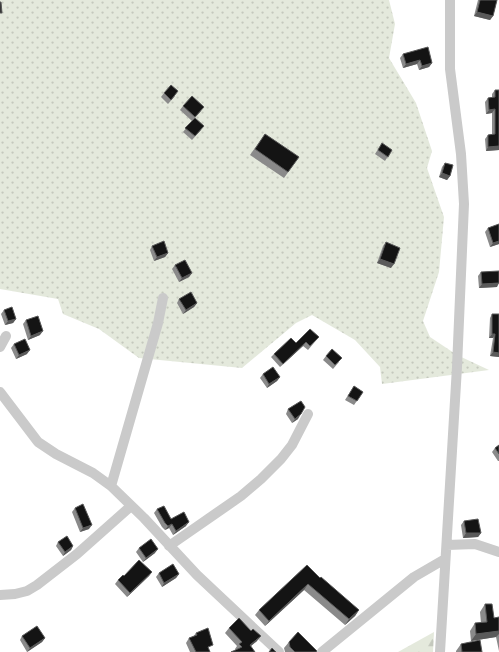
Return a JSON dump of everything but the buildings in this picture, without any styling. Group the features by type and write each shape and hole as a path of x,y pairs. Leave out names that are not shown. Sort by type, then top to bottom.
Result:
{"street":[{"path":"440,652 457,368 464,204 462,154 450,69 450,0"},
{"path":"111,486 158,323 163,298"},
{"path":"0,347 6,336"},
{"path":"0,392 38,442 56,454 93,473 111,486 169,546 279,652"},
{"path":"169,546 261,479 292,445 308,414"},
{"path":"0,595 21,593 36,585 77,554 131,506"},
{"path":"447,545 475,544 499,552"},
{"path":"322,652 414,577 445,560"}],"green space":[{"path":"0,0 389,0 395,24 389,58 416,103 432,151 427,168 444,217 439,272 423,321 430,337 457,355 489,370 382,384 380,367 355,340 312,315 296,323 242,368 139,358 99,329 63,314 58,299 0,289"},
{"path":"434,632 433,652 398,652"}]}
